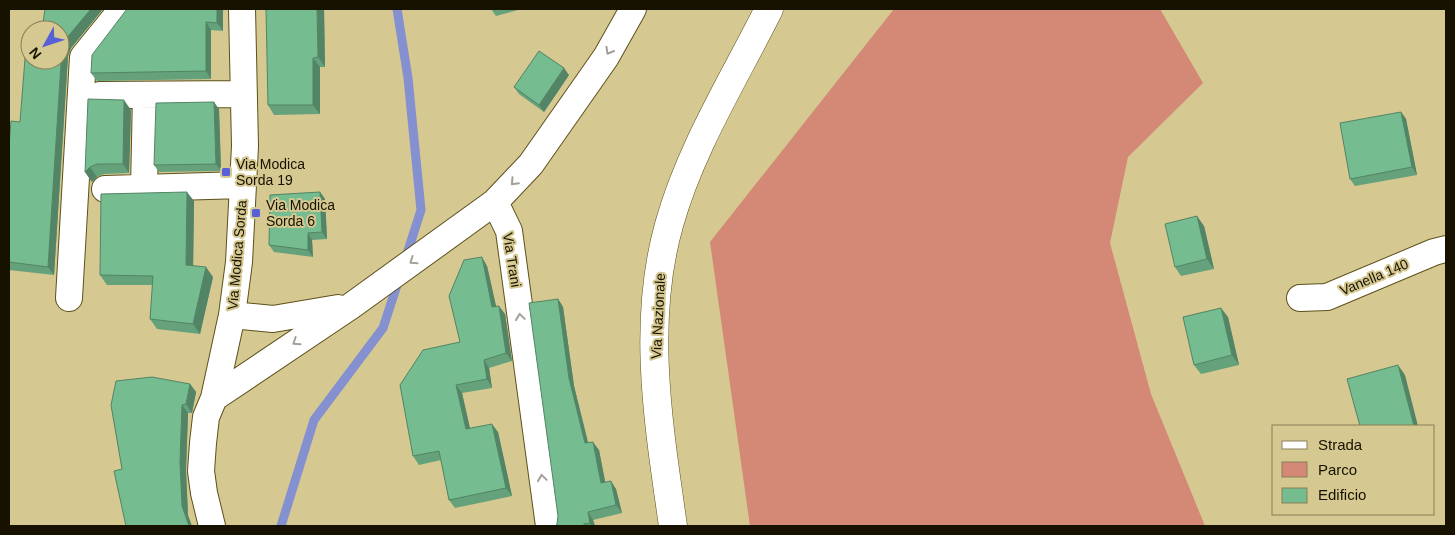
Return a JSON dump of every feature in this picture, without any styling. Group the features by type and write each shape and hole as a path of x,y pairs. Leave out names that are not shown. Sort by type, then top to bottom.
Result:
{"street":[{"path":"69,298 83,56 122,9"},
{"name":"Via Modica Sorda","path":"212,526 201,471 206,417 214,398 232,314 239,262 245,146 242,9"},
{"path":"214,398 351,306 495,202 531,164 606,57 633,9"},
{"name":"Via Nazionale","path":"673,526 659,426 654,342 657,282 668,226 685,177 769,9"},
{"path":"100,96 244,94"},
{"path":"144,188 146,95"},
{"path":"105,189 243,185"},
{"name":"Via Trani","path":"495,202 509,231 549,526"},
{"name":"Vanella 140","path":"1300,298 1327,297 1434,252 1446,249"},
{"path":"232,314 273,320 351,306"}],"green space":[{"path":"894,9 1160,9 1203,83 1128,157 1110,243 1151,394 1205,526 750,526 710,242"}],"building":[{"path":"45,9 91,9 70,34 70,20 43,20"},
{"path":"127,9 217,9 217,23 206,22 206,71 91,73 92,55"},
{"path":"266,9 317,9 318,57 313,58 313,105 268,105"},
{"path":"539,51 564,68 539,105 514,87"},
{"path":"24,70 61,70 48,267 9,262 9,146 11,121 20,122"},
{"path":"88,99 124,100 123,164 97,164 85,172"},
{"path":"214,102 216,164 154,165 156,103"},
{"path":"1401,112 1412,167 1350,179 1340,123"},
{"path":"187,192 186,265 206,267 193,324 150,319 153,276 100,275 101,194"},
{"path":"320,192 322,232 308,233 308,250 269,245 270,195"},
{"path":"1197,216 1207,259 1175,267 1165,224"},
{"path":"482,257 492,307 499,306 506,353 484,360 487,379 456,385 466,429 492,424 506,488 449,500 439,451 413,456 400,385 423,350 460,342 449,296 464,260"},
{"path":"558,299 569,378 585,443 593,442 601,483 611,481 616,505 588,512 590,523 584,524 584,526 555,526 558,516 529,303"},
{"path":"1221,308 1232,355 1194,365 1183,317"},
{"path":"1398,365 1414,425 1360,425 1347,379"},
{"path":"152,377 190,384 186,404 182,405 180,462 182,506 189,526 126,526 114,471 122,469 111,405 116,381"}],"waterway":[{"path":"397,9 408,78 421,210 405,260"},
{"path":"281,526 314,420 383,328 399,279"}],"place":[{"name":"Via Modica Sorda 19","path":"226,172"},
{"name":"Via Modica Sorda 6","path":"256,213"}]}
